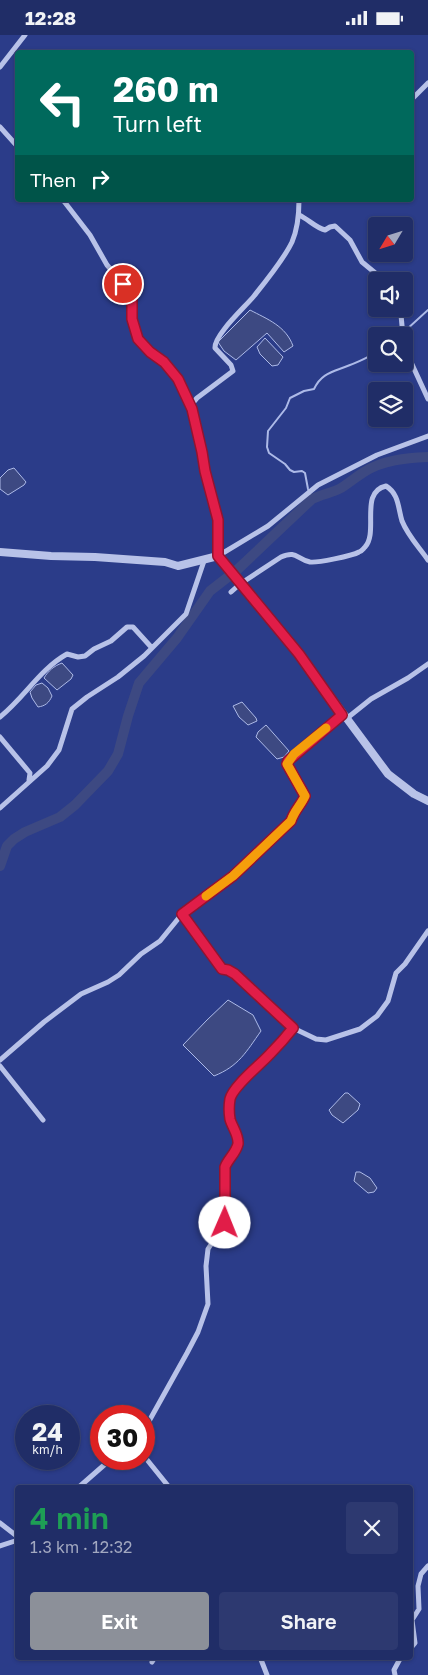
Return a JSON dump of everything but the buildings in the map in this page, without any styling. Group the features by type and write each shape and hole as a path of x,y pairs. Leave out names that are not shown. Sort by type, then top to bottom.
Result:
{"street":[{"path":"0,67 25,35"},
{"path":"414,97 428,83"},
{"path":"0,127 15,144"},
{"path":"65,202 90,235 107,265 132,294 132,319 138,339 150,352 164,362 178,379 191,405 218,520 218,556 299,654 388,774 414,794 428,801"},
{"path":"191,405 197,398 232,371 231,365 214,348 214,344 255,295 291,243 297,225 299,202"},
{"path":"298,215 325,231 335,226 350,240 362,262 374,272"},
{"path":"413,366 428,399"},
{"path":"0,552 165,562 178,566 204,561 218,556 268,526 318,485 377,455 428,436"},
{"path":"231,592 238,581 288,554 296,554 311,562 359,552 367,545 372,515 372,501 375,493 379,488 386,486 392,490 396,497 406,530 428,560"},
{"path":"0,808 47,766 60,750 72,709 118,677 152,648 186,614 204,561"},
{"path":"0,717 20,699 56,660 67,654 78,657 85,656 94,649 111,641 127,627 133,627 152,648"},
{"path":"0,1061 44,1022 81,994 119,975 141,954 160,941 182,914 233,876 291,821 293,813 302,804 305,796 287,764 288,761 344,717 428,664"},
{"path":"0,737 30,773 29,781"},
{"path":"182,914 222,969 235,974 293,1028 316,1039 326,1040 360,1029 377,1016 388,1001 396,973 405,964 428,931"},
{"path":"155,1408 198,1332 208,1305 206,1266 208,1249 225,1223 225,1167 227,1161 236,1150 238,1142 235,1129 230,1120 232,1094 293,1028"},
{"path":"0,1067 43,1120"},
{"path":"81,1485 98,1470"},
{"path":"155,1470 167,1485"},
{"path":"0,1523 15,1536"},
{"path":"0,1546 15,1540"},
{"path":"413,1618 419,1609 418,1586 421,1574 428,1566"},
{"path":"413,1632 413,1644"},
{"path":"261,1660 267,1675"},
{"path":"394,1675 394,1670 399,1660"}],"water":[{"path":"250,310 281,328 293,346 284,352 267,333 236,360 224,351 218,342"},
{"path":"265,338 283,357 278,365 272,366 260,354 257,347"},
{"path":"14,468 26,482 8,495 0,489 0,478 8,470"},
{"path":"62,663 73,675 71,679 57,690 44,678 47,673"},
{"path":"42,683 48,688 52,696 50,701 38,707 30,692 36,685"},
{"path":"242,702 257,721 248,725 239,717 233,706"},
{"path":"266,725 289,751 284,757 277,759 256,737 258,732"},
{"path":"228,1000 253,1015 261,1031 236,1063 214,1076 183,1045"},
{"path":"345,1093 348,1093 360,1104 358,1110 343,1123 332,1115 329,1110"},
{"path":"356,1172 360,1172 370,1178 377,1188 374,1192 368,1193 354,1181"}],"waterway":[{"path":"409,327 428,310"},
{"path":"312,499 305,473 290,470 285,464 269,453 267,447 268,431 286,408 290,398 304,391 314,389 317,383 329,373 368,357"},
{"path":"0,866 7,846 14,839 25,832 60,817 75,805 108,771 118,754 139,683 177,638 210,591 237,570 312,499 341,488 371,468 387,462 428,457"}],"slow traffic":[{"path":"206,896 233,876 291,821 293,813 302,804 305,796 287,764 288,761 326,728"}],"route":[{"path":"123,284 132,294 132,319 138,339 150,352 164,362 178,379 192,409 218,520 218,556 299,654 342,715 288,761 287,764 305,796 302,804 293,813 291,821 233,876 182,914 222,969 235,974 293,1028 232,1094 230,1120 235,1129 238,1142 236,1150 227,1161 225,1167 225,1223"}]}
